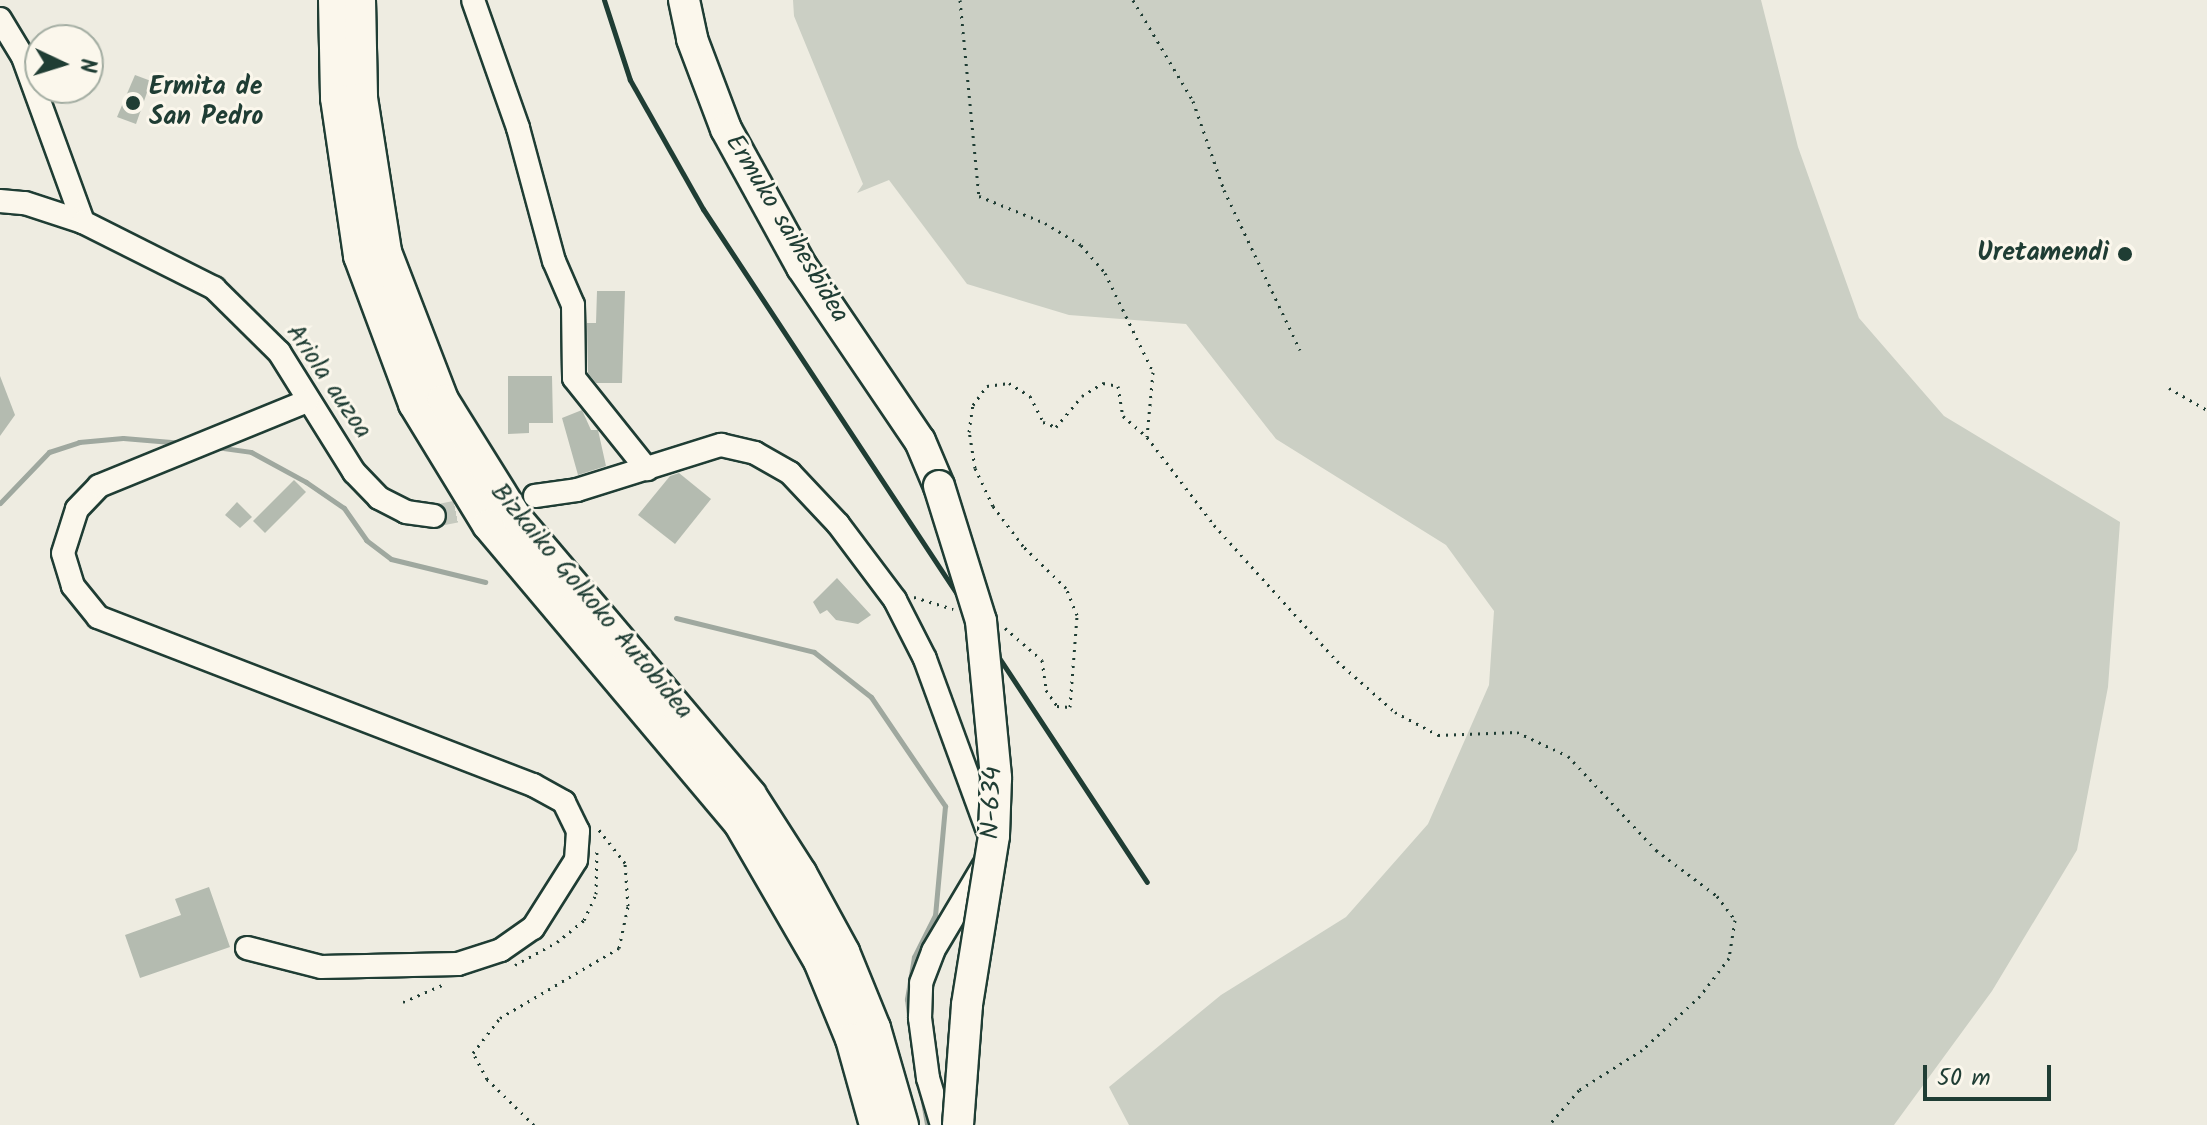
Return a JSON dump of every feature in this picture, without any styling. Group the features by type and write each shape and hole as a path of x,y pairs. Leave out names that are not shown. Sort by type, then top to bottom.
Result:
{"highway":[{"name":"Bizkaiko Golkoko Autobidea","path":"334,0 336,98 351,217 383,330 414,404 488,525 739,823 819,961 851,1039 875,1125"},
{"name":"Bizkaiko Golkoko Autobidea","path":"360,0 362,98 378,213 406,313 443,400 480,468 518,520 751,795 801,873 865,1003 903,1125"},
{"name":"Ermuko saihesbidea","path":"684,0 692,39 726,129 802,267 920,441 939,486"},
{"name":"N-634","path":"939,486 981,621 996,778 994,836 967,1005 958,1125"}],"street":[{"path":"473,0 518,128 554,261 573,305 574,378 647,469"},
{"path":"0,19 23,57 83,222"},
{"name":"Ariola auzoa","path":"0,201 25,203 83,222 214,288 279,352 354,472 379,498 406,512 434,516"},
{"path":"0,216 25,203"},
{"path":"247,948 321,967 458,964 501,950 533,928 576,860 578,831 564,802 381,722 213,664 98,617 73,586 63,553 77,509 99,486 307,401"},
{"path":"535,496 577,490 647,469 704,447 721,445 755,453 790,473 812,495 888,590 936,684 982,804 990,842 983,870 933,951 921,983 926,1063 942,1125"}],"path":[{"path":"960,0 979,196 1069,237 1105,273 1153,372 1147,437"},
{"path":"1133,0 1193,101 1224,190 1300,350"},
{"path":"1001,625 1026,641 1042,660 1046,690 1057,706 1070,707 1077,615 1066,588 1023,546 993,506 975,468 971,419 987,386 1009,383 1030,396 1043,422 1056,427 1082,396 1103,383 1118,386 1123,416 1147,437 1214,525 1337,661 1395,712 1438,735 1517,732 1568,756 1647,840 1717,896 1735,920 1736,939 1729,958 1700,996 1642,1050 1579,1090 1549,1125"},
{"path":"2169,388 2207,410"},
{"path":"888,590 955,610"},
{"path":"534,1125 487,1079 473,1053 500,1018 619,948 628,906 625,863 601,830 564,802"}],"shaded area":[{"path":"793,0 1761,0 1798,147 1859,318 1944,416 2120,522 2108,687 2077,850 1992,991 1894,1125 1129,1125 1109,1087 1221,995 1346,917 1428,824 1489,685 1494,611 1446,545 1276,439 1186,324 1069,315 967,284 889,180 857,193 863,184 794,16"}],"building":[{"name":"Ermita de San Pedro","path":"135,75 151,81 136,124 117,117"},
{"path":"597,291 625,291 622,383 596,383 588,373 587,323 596,323"},
{"path":"0,376 15,415 0,436"},
{"path":"508,376 552,376 553,423 529,423 529,433 508,434"},
{"path":"582,410 591,430 598,430 606,466 578,475 562,418"},
{"path":"679,473 711,499 675,544 638,515 670,476"},
{"path":"294,480 306,492 265,533 253,521"},
{"path":"237,502 252,517 240,528 225,515"},
{"path":"837,578 871,615 858,624 836,620 827,610 820,614 813,602"},
{"path":"209,887 230,947 140,978 125,935 181,915 175,899"}],"waterway":[{"path":"0,503 49,452 79,442 123,438 183,443"},
{"path":"216,447 251,452 306,482 344,508 366,540 391,559 485,582"},
{"path":"676,618 814,652 871,697 945,806 935,915 914,957 907,999 913,1048"},
{"path":"921,1090 927,1125"}],"tunnel":[{"path":"434,516 535,496"}],"railway":[{"path":"604,0 630,80 703,209 1147,882"}],"place":[{"name":"Ermita de San Pedro","path":"133,103"},
{"name":"Uretamendi","path":"2125,254"}]}
